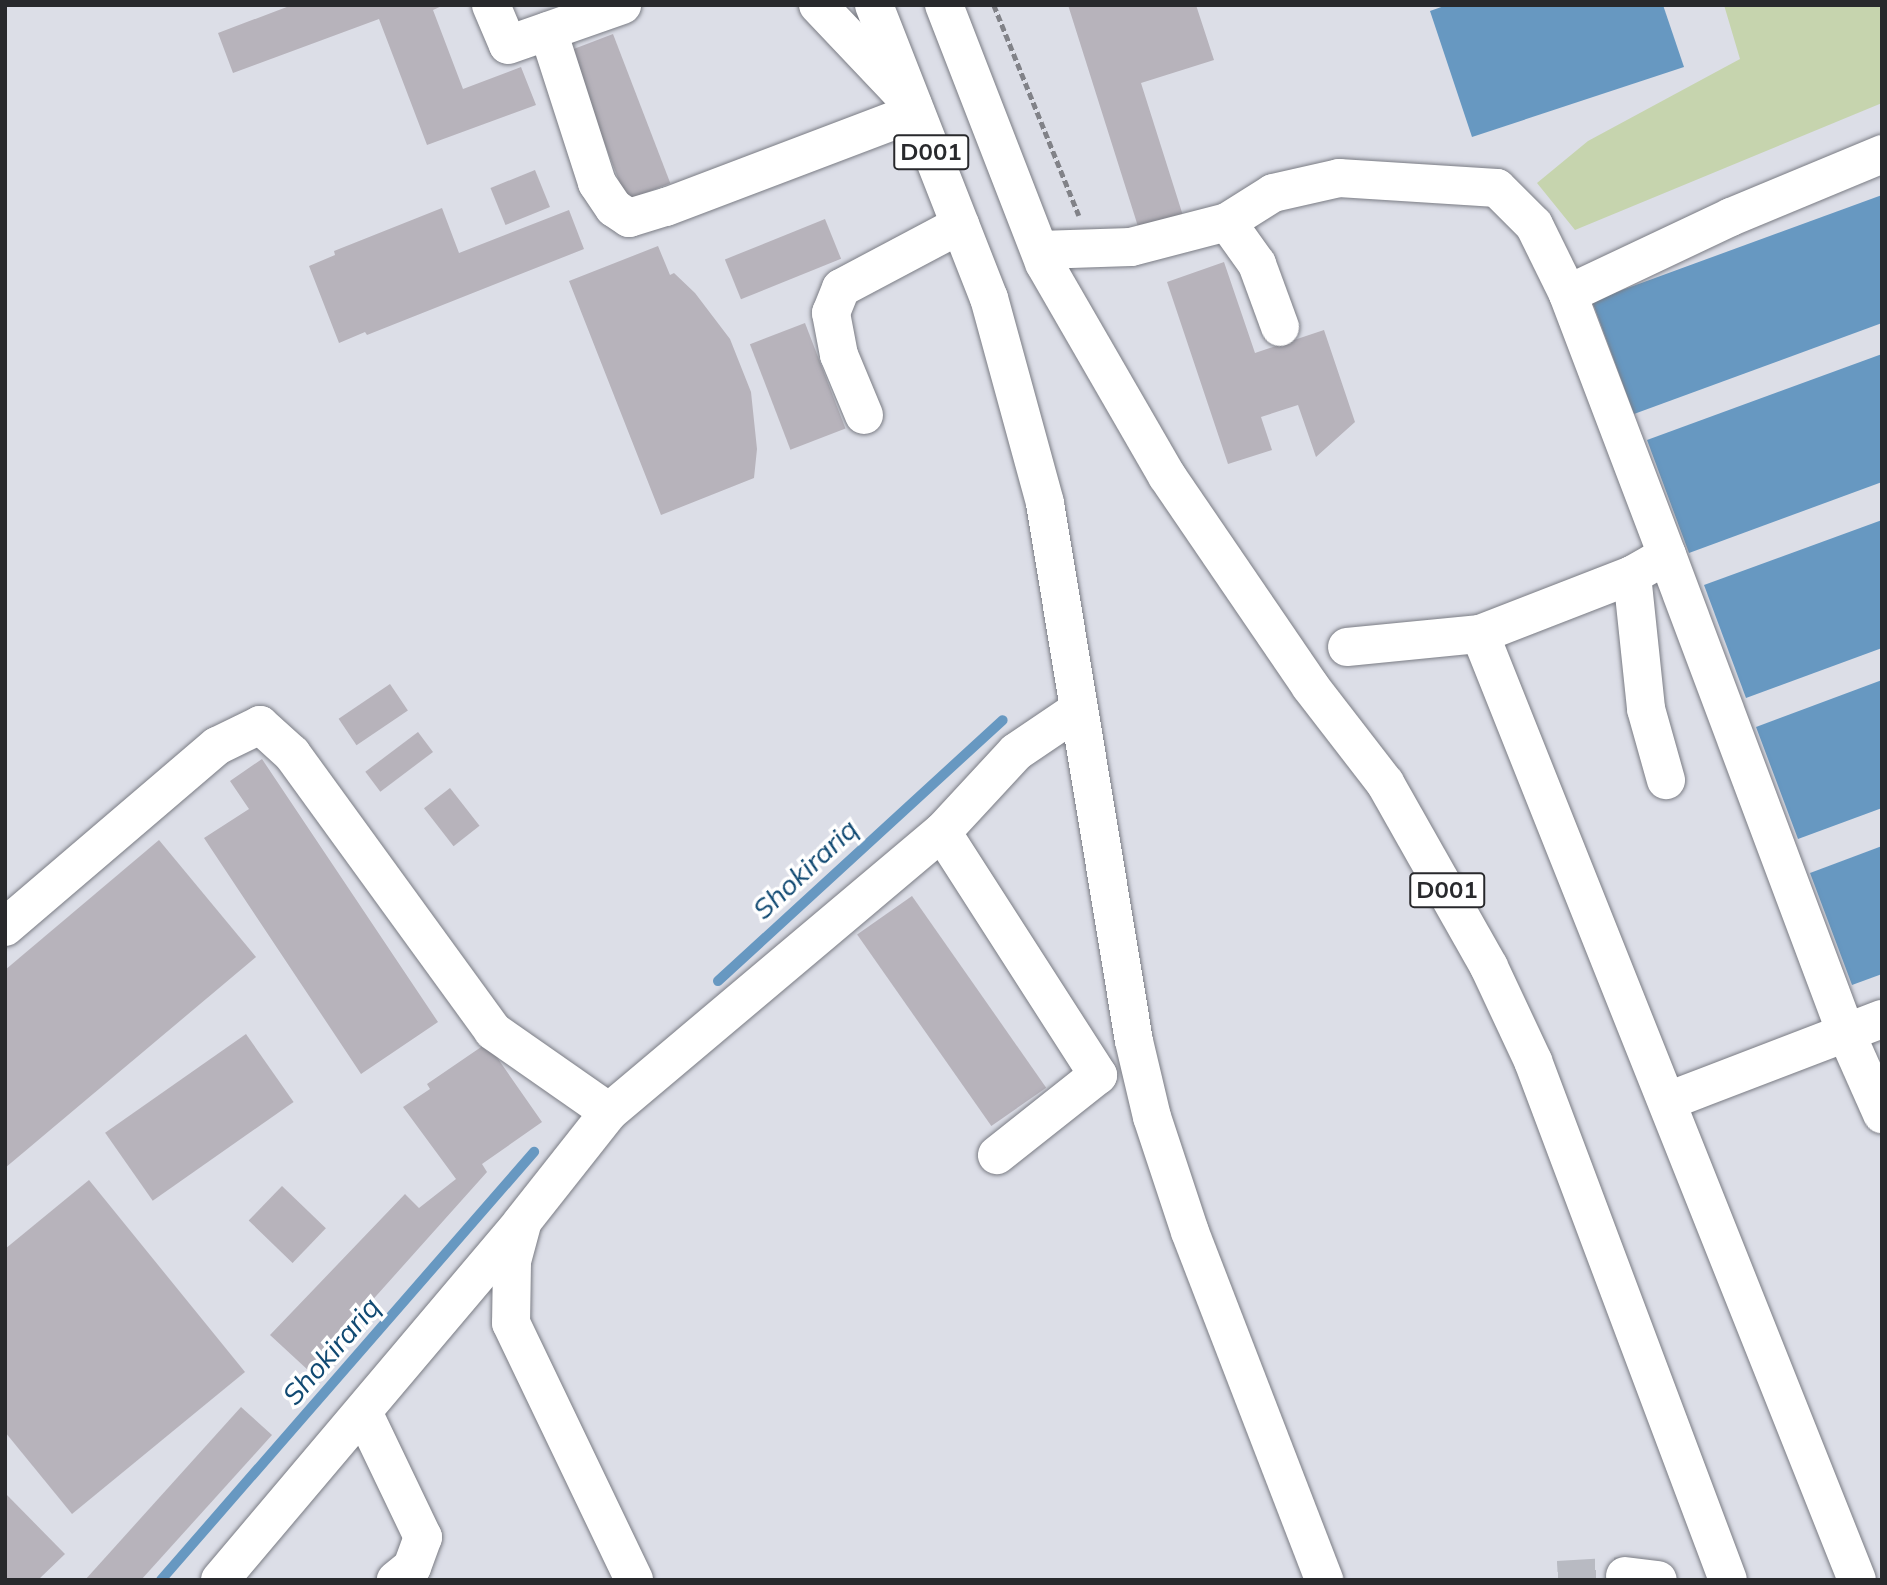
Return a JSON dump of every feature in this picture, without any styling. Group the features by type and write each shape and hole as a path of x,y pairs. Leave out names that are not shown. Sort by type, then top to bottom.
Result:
{"main road":[{"path":"491,5 508,45 622,5"},
{"path":"548,31 597,183 614,208 629,218 667,207 915,108 818,5"},
{"name":"D001","path":"874,5 989,298 1045,503 1077,710 1104,843 1134,1041 1152,1117 1190,1232 1324,1580"},
{"name":"D001","path":"944,5 1042,256 1167,476 1310,686 1385,783 1489,968 1533,1061 1728,1580"},
{"path":"1568,294 1731,217 1882,153"},
{"path":"1042,256 1093,248 1132,247 1227,222 1273,193 1339,178 1497,188 1534,225 1568,294 1846,1033 1882,1114"},
{"path":"1227,222 1257,264 1280,327"},
{"path":"864,415 839,355 831,313 841,288 960,225"},
{"path":"1347,647 1480,634 1632,575 1667,555"},
{"path":"1632,575 1646,709 1666,780"},
{"path":"1480,634 1857,1580"},
{"path":"220,1580 522,1222 609,1112 942,832 1016,752 1077,710"},
{"path":"5,927 218,746 260,725 292,754 493,1031 609,1112"},
{"path":"942,832 1098,1075 997,1154"},
{"path":"1668,1101 1882,1019"},
{"path":"522,1222 512,1262 511,1323 634,1580"},
{"path":"363,1412 423,1537 412,1567 396,1580"}],"path":[{"path":"994,5 1093,248"}],"green space":[{"path":"1724,5 1882,5 1882,103 1575,230 1537,183 1588,141 1740,59"}],"water":[{"path":"1447,5 1663,5 1684,67 1472,137 1430,11"},
{"path":"1882,195 1882,323 1634,414 1592,301"},
{"path":"1882,354 1882,482 1689,553 1647,440"},
{"path":"1882,520 1882,648 1746,698 1704,585"},
{"path":"1882,680 1882,808 1798,839 1756,727"},
{"path":"1882,846 1882,974 1852,985 1810,873"}],"building":[{"path":"292,5 444,5 433,10 463,89 521,67 536,105 427,145 379,19 233,73 218,33"},
{"path":"1068,5 1196,5 1214,60 1141,83 1185,222 1141,236"},
{"path":"613,34 670,183 626,200 569,51"},
{"path":"535,170 550,207 505,225 490,188"},
{"path":"442,208 459,253 569,210 584,249 367,335 365,332 339,343 309,266 335,255 334,251"},
{"path":"825,219 841,259 741,299 725,259"},
{"path":"658,246 670,275 674,273 695,293 730,339 751,392 757,449 754,478 661,515 569,281"},
{"path":"1224,262 1255,353 1324,330 1355,422 1316,457 1298,405 1261,417 1272,450 1228,464 1167,282"},
{"path":"805,323 845,428 790,450 750,344"},
{"path":"390,684 408,711 356,745 339,719"},
{"path":"418,732 433,752 380,792 365,772"},
{"path":"262,759 438,1022 361,1074 204,838 249,809 230,781"},
{"path":"450,788 480,826 454,846 424,808"},
{"path":"159,840 256,957 5,1168 5,970"},
{"path":"912,896 1046,1088 991,1126 857,934"},
{"path":"246,1034 294,1102 153,1201 105,1133"},
{"path":"487,1043 542,1122 482,1164 487,1172 309,1371 270,1335 405,1194 419,1208 456,1179 403,1107 430,1089 427,1084"},
{"path":"89,1180 245,1372 72,1514 5,1432 5,1249"},
{"path":"282,1186 326,1228 293,1263 249,1221"},
{"path":"241,1407 272,1435 141,1580 85,1580"},
{"path":"5,1493 65,1554 38,1580 5,1580"}],"waterway":[{"name":"Shokirariq","path":"718,981 1003,720"},
{"name":"Shokirariq","path":"161,1580 534,1152"}],"tunnel":[{"path":"1558,1580 1625,1576"}]}
